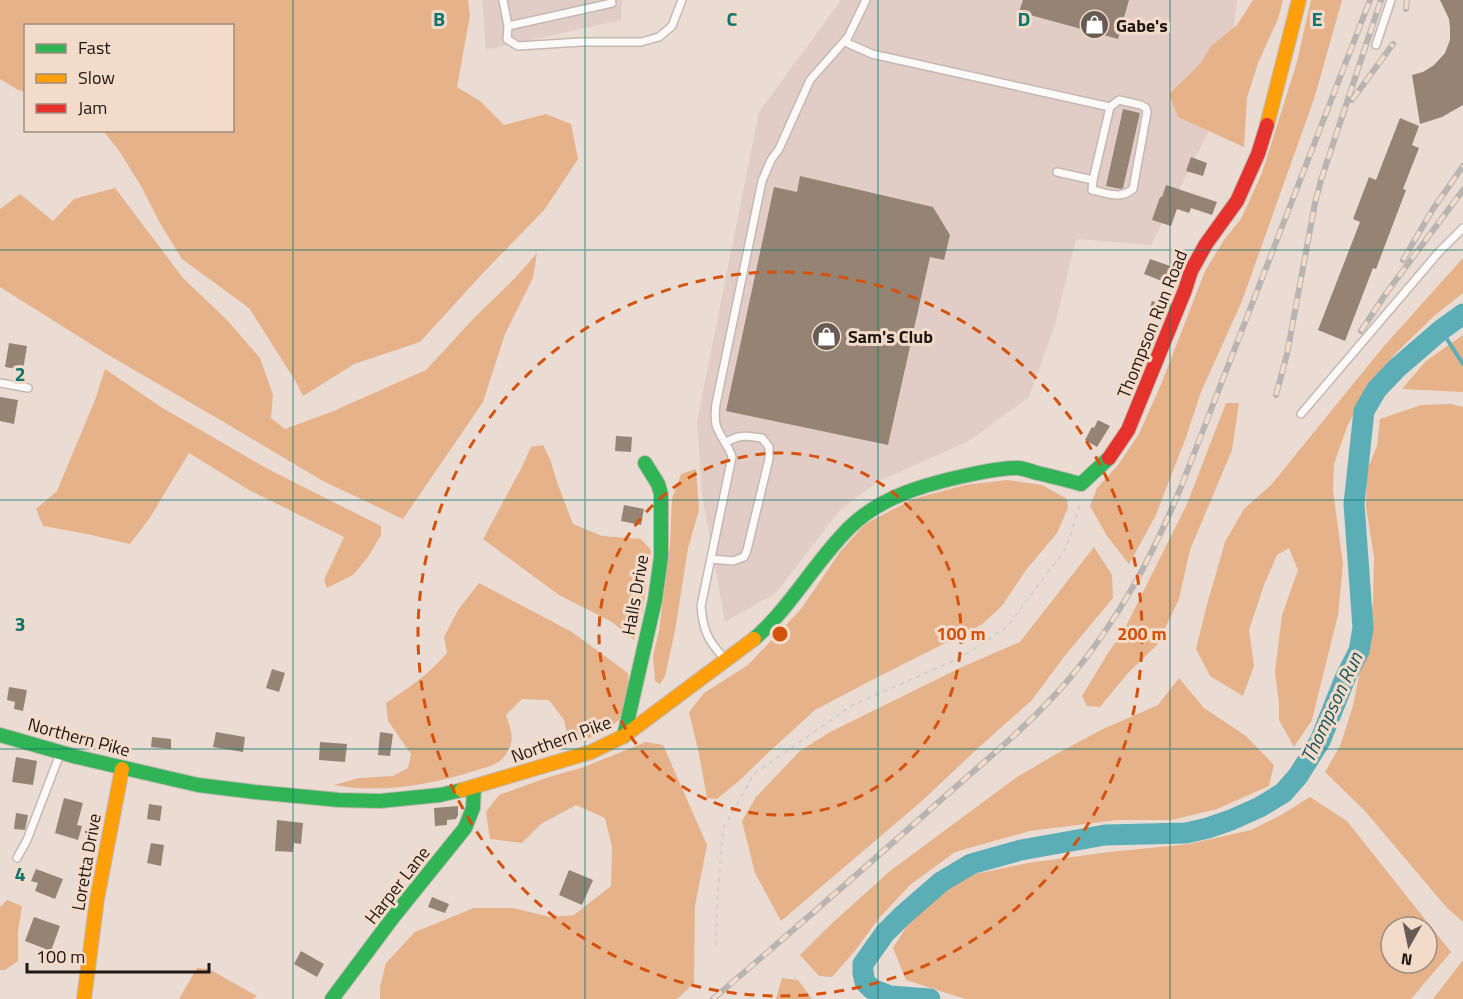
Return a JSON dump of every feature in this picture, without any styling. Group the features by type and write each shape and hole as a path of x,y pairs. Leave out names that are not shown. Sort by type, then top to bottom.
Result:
{"street":[{"name":"Thompson Run Road","path":"1081,484 1115,451 1128,430 1198,256 1237,201 1248,178 1265,133 1299,0"},
{"name":"Halls Drive","path":"624,736 655,600 661,557 661,494 658,484 645,463"},
{"name":"Northern Pike","path":"0,735 77,758 215,788 339,800 380,801 409,799 474,787 591,752 624,736 750,643 774,621 824,556 850,527 872,509 891,499 936,482 991,470 1018,468 1081,484"},
{"name":"Loretta Drive","path":"84,999 97,899 122,768"},
{"name":"Harper Lane","path":"332,999 394,916 465,828 474,807 474,787"}],"lane":[{"path":"503,0 508,26 507,39 518,46 581,42 642,42 659,37 672,26 682,0"},
{"path":"508,26 612,3 611,0"},
{"path":"727,662 705,633 701,606 732,457 717,425 716,404 762,181 810,80 851,32 866,0"},
{"path":"1376,45 1391,0"},
{"path":"844,42 872,54 1110,107"},
{"path":"1119,100 1141,105 1146,108 1147,112 1133,189 1126,195 1120,196 1092,189 1110,107 1119,100"},
{"path":"1057,172 1093,180"},
{"path":"1301,414 1439,252 1463,228"},
{"path":"0,383 28,388"},
{"path":"711,559 733,561 744,557 769,459 769,447 762,438 734,437 725,442"},
{"path":"16,858 27,840 61,752"}],"path":[{"path":"717,945 717,904 723,829 754,774 851,706 960,658 1007,627 1066,548 1079,508"}],"shaded area":[{"path":"0,0 468,0 470,15 457,87 480,101 504,125 546,114 571,124 578,159 545,209 420,342 354,364 303,396 249,308 182,259 141,186 118,149 104,132 234,132 234,24 24,24 24,92 0,79"},
{"path":"482,0 622,0 621,20 486,50"},
{"path":"841,0 1237,0 1225,99 1151,245 1076,239 1055,325 1029,397 969,441 877,482 840,510 776,593 725,622 702,495 697,421 759,112"},
{"path":"1253,0 1283,0 1278,19 1258,63 1247,98 1244,147 1178,117 1169,94 1201,63 1211,46 1237,25"},
{"path":"1311,0 1342,0 1315,96 1242,301 1201,392 1155,517 1129,564 1107,536 1090,506 1097,488 1118,465 1139,434 1162,382 1205,271 1224,240 1241,219 1262,173 1297,62"},
{"path":"115,188 183,278 228,321 260,358 273,395 271,418 285,429 331,412 426,370 537,253 533,278 505,334 483,402 403,519 321,480 105,353 0,287 0,209 20,194 53,221 74,199"},
{"path":"1463,258 1463,293 1434,316 1394,355 1364,394 1347,427 1334,464 1333,491 1343,564 1338,615 1312,720 1294,747 1279,720 1275,672 1282,615 1298,570 1289,548 1277,555 1249,630 1254,666 1243,696 1210,676 1196,649 1225,542 1244,509 1271,485 1384,346"},
{"path":"1463,335 1463,392 1402,389 1426,361"},
{"path":"105,369 161,407 266,468 381,526 381,535 368,557 353,575 327,588 324,580 344,537 249,490 189,453 149,519 130,544 43,526 36,509 57,491 95,400"},
{"path":"1226,403 1239,403 1232,450 1190,550 1179,599 1157,645 1128,673 1100,707 1087,706 1082,696 1124,630 1187,504"},
{"path":"1451,404 1463,407 1463,922 1447,908 1365,811 1325,772 1340,746 1353,706 1373,604 1374,557 1366,507 1367,470 1377,446 1380,419 1421,405"},
{"path":"543,445 573,524 602,536 641,539 651,550 643,608 634,640 612,622 559,595 483,539 531,447"},
{"path":"696,469 699,510 688,548 675,631 665,676 660,684 655,681 653,656 659,631 670,545 672,499 681,474"},
{"path":"1007,480 1042,485 1067,499 1068,508 1057,533 1026,570 1002,606 981,625 815,710 717,799 707,798 689,712 704,693 748,665 801,609 840,552 865,524 913,499 965,485"},
{"path":"1094,547 1112,575 1113,598 1063,658 1032,700 923,800 781,921 755,873 742,821 756,797 800,751 830,732 962,667 1020,642"},
{"path":"479,583 572,632 628,673 629,689 619,720 597,736 569,743 564,720 549,700 522,699 506,715 512,735 509,749 500,761 492,765 457,776 405,787 369,789 334,785 359,778 393,776 408,768 411,754 388,721 386,703 426,674 447,653 444,637 458,610"},
{"path":"1179,678 1204,708 1246,736 1274,765 1269,786 1217,809 1172,820 1117,820 1030,831 955,852 910,885 880,917 832,977 819,976 800,955 890,871 1017,777 1103,729 1158,705"},
{"path":"646,742 663,745 707,845 695,906 694,983 677,999 380,999 380,987 386,963 415,932 474,908 513,908 551,917 574,915 611,886 612,847 605,818 576,805 541,824 522,843 490,839 486,812 499,795 584,767"},
{"path":"1310,797 1347,821 1422,915 1379,915 1379,975 1431,975 1411,999 965,999 906,980 893,948 915,913 966,876 1028,863 1189,844 1251,830"},
{"path":"7,900 22,906 18,931 18,961 5,970 0,970 0,907"},
{"path":"1439,937 1451,952 1439,966"},
{"path":"1463,960 1463,999 1433,999"},
{"path":"197,968 209,969 257,996 253,999 179,999"},
{"path":"782,978 798,980 812,999 776,999"}],"building":[{"name":"Gabe's","path":"1023,0 1129,0 1118,39 1019,12"},
{"path":"1440,0 1463,0 1463,105 1442,117 1420,124 1412,75 1423,72 1434,65 1445,53 1450,40 1449,19"},
{"path":"1123,109 1140,113 1121,189 1106,186"},
{"path":"1400,118 1419,126 1412,145 1419,148 1403,189 1406,190 1376,269 1373,268 1345,341 1318,330 1360,222 1353,219 1369,177 1376,180"},
{"path":"1191,157 1207,163 1203,176 1186,171"},
{"name":"Sam's Club","path":"800,176 933,207 950,235 944,260 930,257 888,445 726,411 774,187 797,192"},
{"path":"1166,185 1217,202 1212,215 1191,208 1189,213 1177,209 1171,226 1152,220"},
{"path":"1150,259 1173,267 1167,283 1144,274"},
{"path":"1152,301 1166,306 1162,315 1149,310"},
{"path":"9,343 27,346 23,370 5,367"},
{"path":"0,397 18,400 14,424 0,421"},
{"path":"1098,420 1110,426 1097,447 1085,440"},
{"path":"616,436 632,437 631,452 615,451"},
{"path":"624,505 644,509 641,525 621,521"},
{"path":"272,669 285,673 279,692 266,688"},
{"path":"9,687 27,690 23,711 14,709 15,702 7,700"},
{"path":"216,732 245,737 243,752 213,747"},
{"path":"380,732 393,734 390,756 378,755"},
{"path":"152,737 171,739 171,749 151,747"},
{"path":"320,742 347,744 345,762 319,760"},
{"path":"16,757 37,761 33,785 12,782"},
{"path":"64,798 83,803 77,825 82,826 78,840 55,833"},
{"path":"149,804 162,806 160,821 147,819"},
{"path":"458,806 456,819 447,820 447,825 435,826 434,808"},
{"path":"16,813 28,815 25,830 14,829"},
{"path":"277,820 303,823 301,844 294,843 293,852 275,851"},
{"path":"151,843 164,845 161,866 147,863"},
{"path":"36,869 63,879 55,899 35,891 38,883 31,881"},
{"path":"569,870 593,880 582,905 559,895"},
{"path":"432,897 449,904 445,913 428,907"},
{"path":"34,917 60,926 51,951 25,941"},
{"path":"301,951 324,964 317,977 294,964"}],"waterway":[{"name":"Thompson Run","path":"930,999 890,996 872,989 865,982 863,964 885,933 941,882 971,864 1021,850 1105,835 1186,833 1208,828 1260,807 1283,793 1298,776 1320,741 1346,676 1359,651 1363,628 1354,504 1364,411 1377,389 1397,368 1463,314"},
{"path":"1441,330 1463,364"}],"railway":[{"path":"713,999 1024,726 1070,678 1104,633 1146,563 1181,487 1370,0"},
{"path":"1276,395 1287,354 1321,180 1381,0"},
{"path":"1406,9 1407,0"},
{"path":"1352,100 1393,44"},
{"path":"1403,260 1433,209 1463,166"},
{"path":"1361,331 1463,190"}],"traffic: fast":[{"path":"754,639 780,613 849,528 876,507 891,499 924,486 1008,468 1021,468 1081,484 1109,458"},
{"path":"624,736 655,600 661,557 661,494 658,484 645,463"},
{"path":"0,735 77,757 198,785 255,792 339,800 380,801 440,795 462,790"},
{"path":"332,999 394,916 465,828 473,808 474,787"}],"traffic: slow":[{"path":"1267,125 1299,0"},
{"path":"462,790 591,752 624,736 754,639"},
{"path":"84,999 97,899 122,769"}],"traffic: jam":[{"path":"1109,458 1128,430 1191,271 1206,244 1237,201 1258,154 1267,125"}],"place":[{"name":"Gabe's","path":"1095,25"},
{"name":"Sam's Club","path":"827,336"}]}
